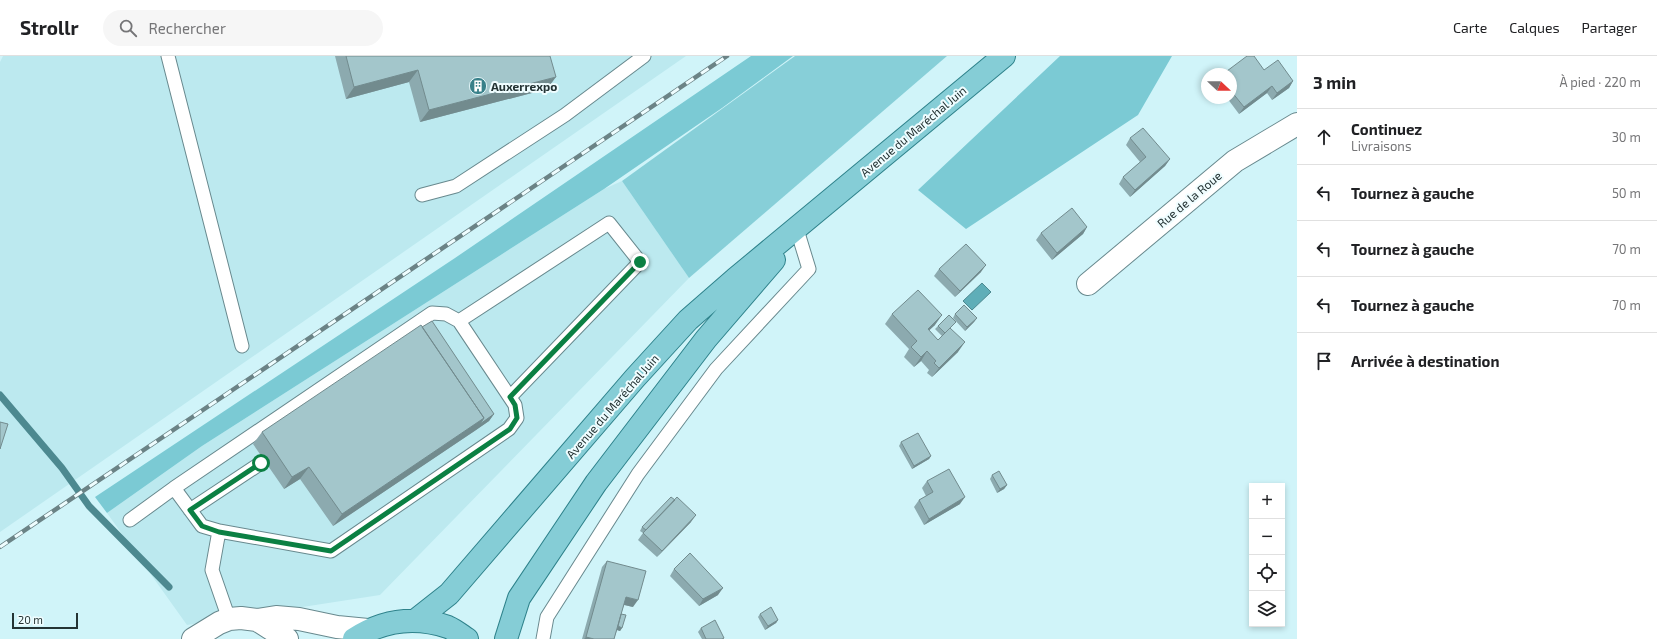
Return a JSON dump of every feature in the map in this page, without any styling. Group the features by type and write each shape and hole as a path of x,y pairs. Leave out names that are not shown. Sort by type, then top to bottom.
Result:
{"main road":[{"name":"Avenue du Maréchal Juin","path":"416,620 448,594 635,378 688,320 1004,56"},
{"name":"Avenue du Maréchal Juin","path":"506,639 519,598 596,483 706,339 798,232 822,207"},
{"path":"361,634 392,622 416,620 449,628 467,639"}],"street":[{"name":"Rue de la Roue","path":"1088,284 1235,161 1297,124"},
{"path":"193,639 219,623 229,619 257,620 276,617 299,619 361,634"},
{"path":"257,620 288,639"}],"lane":[{"path":"168,56 242,346"},
{"path":"422,195 456,186 565,115 644,56"},
{"path":"459,321 610,223 640,262 510,397"},
{"path":"543,639 547,617 638,474 716,369 809,269 798,232"},
{"path":"130,520 174,488 432,313 446,314 459,321 515,405 517,418 510,429 331,551 219,532 202,526 174,488"},
{"path":"190,510 261,463"},
{"path":"219,532 212,570 229,619"}],"shaded area":[{"path":"3,56 686,56 0,532 0,62"},
{"path":"751,56 793,56 722,108 604,189 202,446 107,513 95,497 455,258"},
{"path":"795,56 947,56 689,278 622,181"},
{"path":"1060,56 1172,56 1138,115 966,229 918,190"},
{"path":"622,181 689,278 380,595 187,625 107,513 202,446 604,189"},
{"path":"982,283 991,292 972,310 963,301"}],"building":[{"name":"Auxerrexpo","path":"346,56 550,56 556,77 429,110 418,70 354,87"},
{"path":"1247,56 1254,56 1264,70 1278,60 1293,81 1277,93 1272,86 1244,107 1237,98 1237,68 1231,68"},
{"path":"1143,128 1170,159 1135,190 1123,177 1146,157 1130,138"},
{"path":"1072,208 1087,227 1057,253 1041,233"},
{"path":"966,244 986,265 960,291 939,269"},
{"path":"918,290 942,315 928,329 938,340 950,328 965,342 939,368 934,363 936,361 927,351 921,357 911,347 917,341 892,314"},
{"path":"964,305 977,318 967,327 955,314"},
{"path":"949,315 956,322 945,333 938,326"},
{"path":"432,321 494,414 480,424 484,418 422,327"},
{"path":"421,325 484,418 342,514 309,467 292,477 262,432"},
{"path":"0,422 8,424 0,449"},
{"path":"918,433 931,456 914,466 901,442"},
{"path":"949,469 965,497 929,519 919,500 933,492 927,481"},
{"path":"999,471 1007,485 1000,489 992,475"},
{"path":"671,497 675,500 646,530 642,527"},
{"path":"677,497 696,515 662,551 643,533"},
{"path":"690,553 723,588 703,599 674,569"},
{"path":"607,561 646,571 638,600 626,597 614,639 594,639 586,637"},
{"path":"771,607 778,620 768,626 760,614"},
{"path":"621,614 626,615 622,628 618,626"},
{"path":"715,620 724,638 706,639 701,628"}],"waterway":[{"path":"0,395 62,468 89,506 169,587"}],"railway":[{"path":"0,547 727,56"}],"place":[{"name":"Auxerrexpo","path":"478,86"}],"route":[{"path":"261,463 190,510 202,526 219,532 331,551 510,429 517,418 515,405 510,397 640,262"}]}
